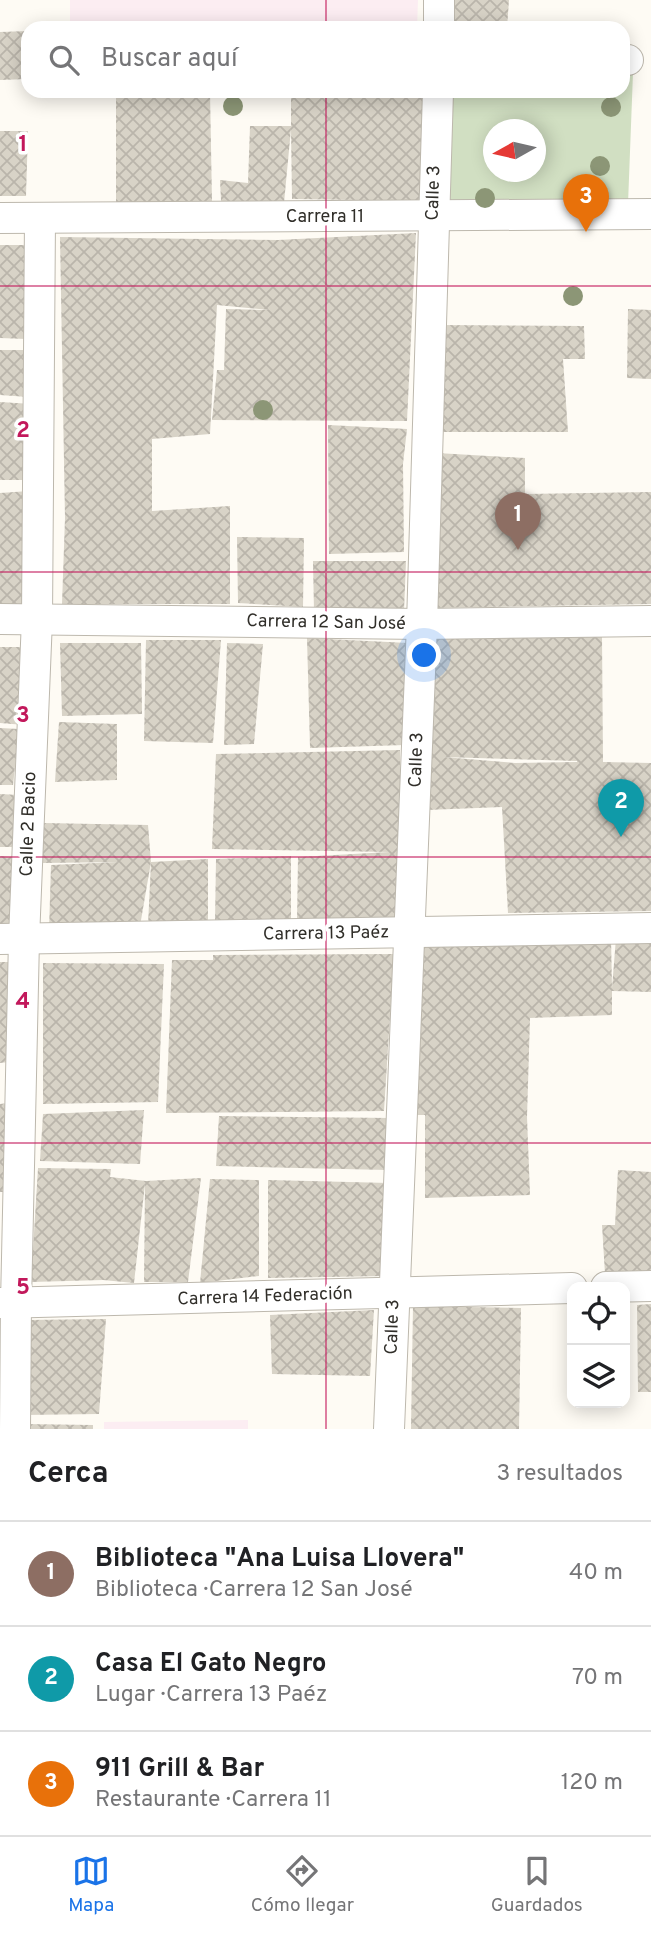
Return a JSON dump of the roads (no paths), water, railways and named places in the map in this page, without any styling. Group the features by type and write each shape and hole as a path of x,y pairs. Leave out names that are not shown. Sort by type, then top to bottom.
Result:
{"street":[{"path":"439,0 439,21"},
{"name":"Calle 3","path":"389,1429 411,933 438,98"},
{"name":"Carrera 11","path":"0,218 651,214"},
{"name":"Calle 2 Bacio","path":"15,1429 8,1303 12,939 37,619 40,219"},
{"name":"Carrera 12 San José","path":"0,619 422,624 651,621"},
{"name":"Carrera 13 Paéz","path":"12,939 651,928"},
{"path":"630,1286 651,1286"},
{"name":"Carrera 14 Federación","path":"8,1303 567,1288"}],"place":[{"name":"911 Grill & Bar","path":"586,232"},
{"name":"Biblioteca \"Ana Luisa Llovera\"","path":"518,550"},
{"name":"Casa El Gato Negro","path":"621,837"}]}
